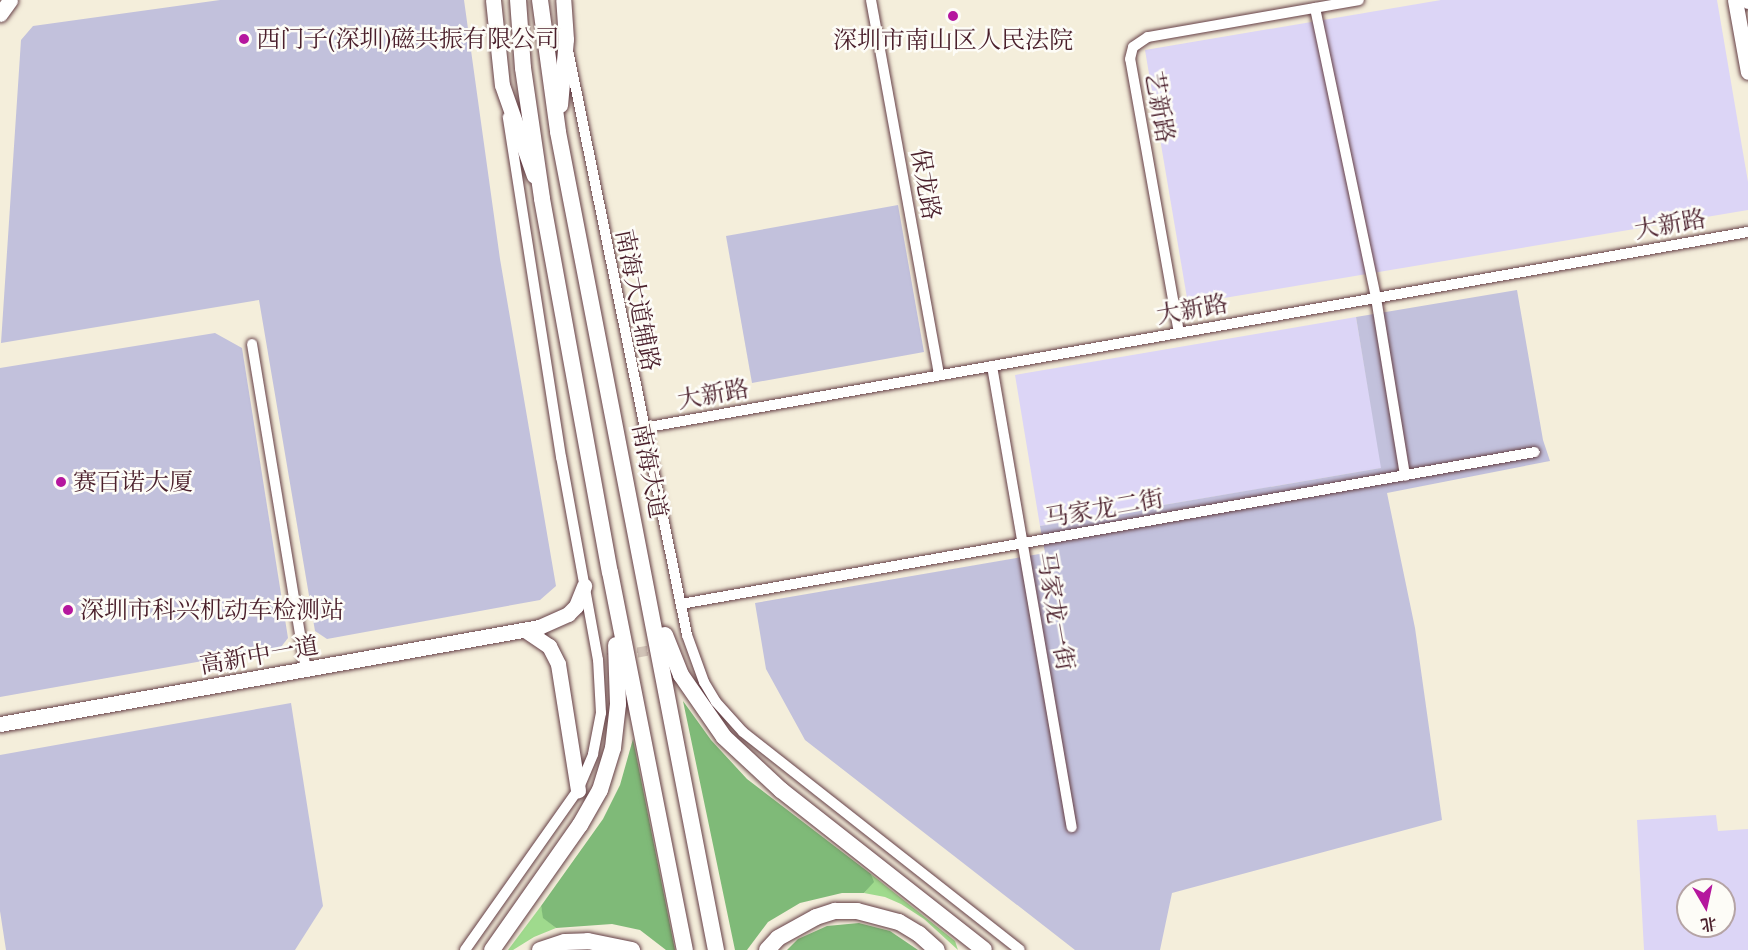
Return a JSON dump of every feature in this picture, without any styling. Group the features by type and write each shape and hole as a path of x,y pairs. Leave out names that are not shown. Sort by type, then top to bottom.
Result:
{"main road":[{"path":"518,0 523,68 542,199 610,572 684,950"},
{"name":"南海大道","path":"540,0 558,132 644,566 716,950"},
{"path":"644,566 660,622 681,675 724,737 781,790 984,950"},
{"path":"492,950 579,825 600,790 608,767 613,748 618,704 610,572"},
{"path":"767,950 778,938 816,917 835,911 857,911 898,922 919,934 937,950"},
{"path":"540,950 565,942 588,941 632,950"}],"street":[{"path":"0,14 10,0"},
{"path":"465,950 578,790 598,733 603,659 591,620 561,457 502,85 493,0"},
{"path":"558,132 566,39 563,0"},
{"name":"保龙路","path":"871,0 939,375"},
{"name":"艺新路","path":"1179,333 1130,53 1137,42 1148,37 1359,0"},
{"path":"1735,0 1748,72"},
{"path":"1315,8 1376,297 1405,476"},
{"name":"南海大道辅路","path":"566,39 643,428 681,604 684,644 716,702 743,732 1020,950"},
{"path":"502,85 542,199"},
{"name":"大新路","path":"643,428 1748,232"},
{"path":"252,344 306,669"},
{"name":"马家龙一街","path":"992,366 1072,827"},
{"name":"马家龙二街","path":"681,604 1535,452"},
{"name":"高新中一道","path":"0,724 525,630 550,624 568,614 576,606 584,586"},
{"path":"525,630 549,646 558,664 578,790"}],"shaded area":[{"path":"220,0 464,0 500,259 556,586 540,600 327,639 315,631 259,300 1,343 21,40 33,26"},
{"path":"1441,0 1717,0 1748,182 1748,210 1188,304 1145,50"},
{"path":"898,205 924,352 752,383 726,236"},
{"path":"1517,290 1543,440 1550,461 1387,493 1415,628 1442,820 1172,893 1160,950 1075,950 805,740 766,669 755,603 1045,553 1040,526 1381,468 1356,317"},
{"path":"1356,317 1382,468 1040,526 1015,375"},
{"path":"215,333 242,348 288,638 281,647 0,697 0,368"},
{"path":"291,703 323,906 295,950 6,950 0,911 0,755"},
{"path":"1716,815 1718,831 1748,829 1748,950 1644,950 1637,820"}],"green space":[{"path":"683,701 711,740 747,779 871,874 874,882 864,893 842,893 800,903 768,922 747,950 735,950"},
{"path":"633,739 675,950 666,950 640,930 612,924 556,928 543,918 541,906 603,819 620,785"},
{"path":"871,874 955,941 958,950 924,919 901,904 885,897 864,893 873,882"},
{"path":"541,906 544,918 556,928 534,937 513,950 508,950"},
{"path":"859,923 890,931 918,950 787,950 798,939 827,926"}],"tunnel":[{"path":"608,658 678,645"}],"place":[{"name":"深圳市南山区人民法院","path":"953,16"},
{"name":"西门子(深圳)磁共振有限公司","path":"244,39"},
{"name":"赛百诺大厦","path":"61,482"},
{"name":"深圳市科兴机动车检测站","path":"68,610"}]}
